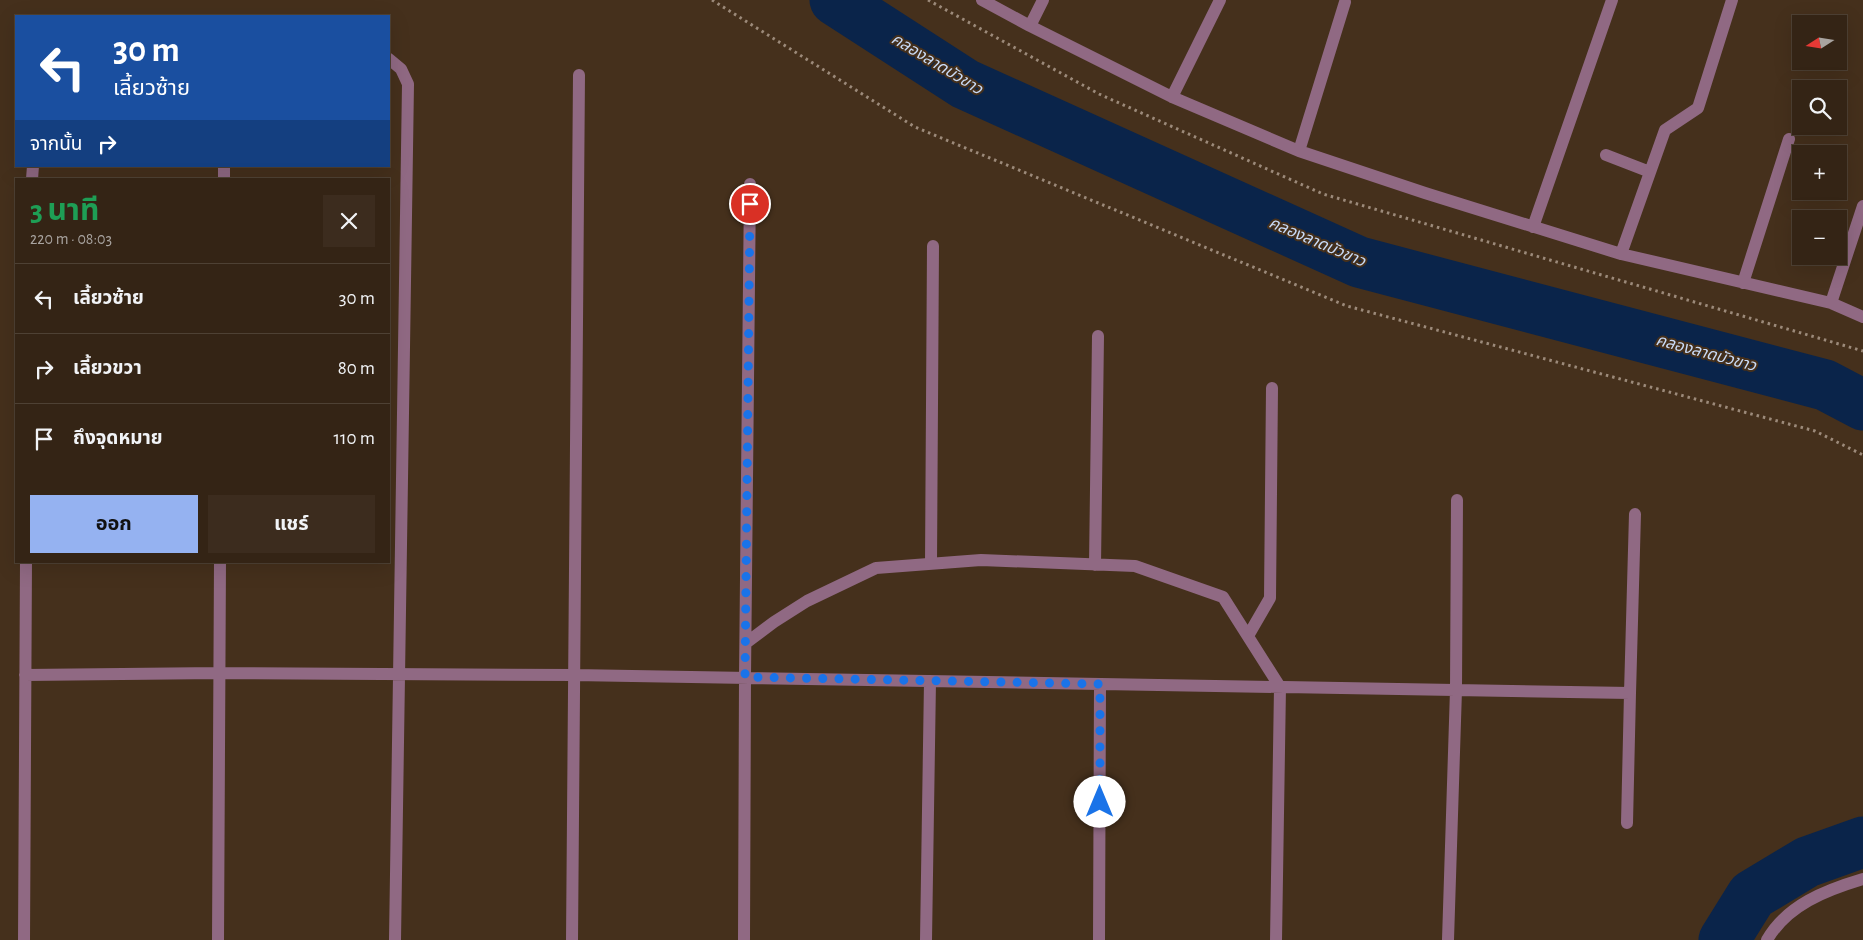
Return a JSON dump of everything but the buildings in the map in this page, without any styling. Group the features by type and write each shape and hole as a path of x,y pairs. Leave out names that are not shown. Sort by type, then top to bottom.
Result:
{"street":[{"path":"982,0 1172,97 1300,151 1425,193 1621,254 1831,303 1863,317"},
{"path":"1030,26 1043,0"},
{"path":"1172,97 1220,0"},
{"path":"1533,227 1612,0"},
{"path":"1621,254 1666,130 1698,108 1732,0"},
{"path":"1300,151 1345,2"},
{"path":"390,60 401,69 408,84 394,940"},
{"path":"572,940 579,76"},
{"path":"1743,283 1789,139"},
{"path":"1606,155 1650,172"},
{"path":"744,940 750,184"},
{"path":"1831,303 1863,206"},
{"path":"931,564 933,246"},
{"path":"1095,565 1098,336"},
{"path":"1248,636 1270,598 1272,388"},
{"path":"1448,940 1456,690 1457,500"},
{"path":"1627,822 1635,514"},
{"path":"746,643 807,601 876,568 981,560 1135,566 1223,597 1280,687 1276,940"},
{"path":"24,940 26,563"},
{"path":"218,940 220,563"},
{"path":"25,675 399,673 745,677 1630,693"},
{"path":"926,940 930,681"},
{"path":"1099,940 1100,684"},
{"path":"1767,940 1772,931 1793,909 1819,895 1863,880"}],"path":[{"path":"712,0 915,127 1347,306 1815,432 1863,455"}],"waterway":[{"name":"คลองลาดบัวขาว","path":"835,0 965,84 1359,262 1825,385 1863,405"},
{"path":"1724,940 1752,895 1807,862 1863,842"}],"route":[{"path":"750,204 745,677 1100,684 1100,802"}]}
